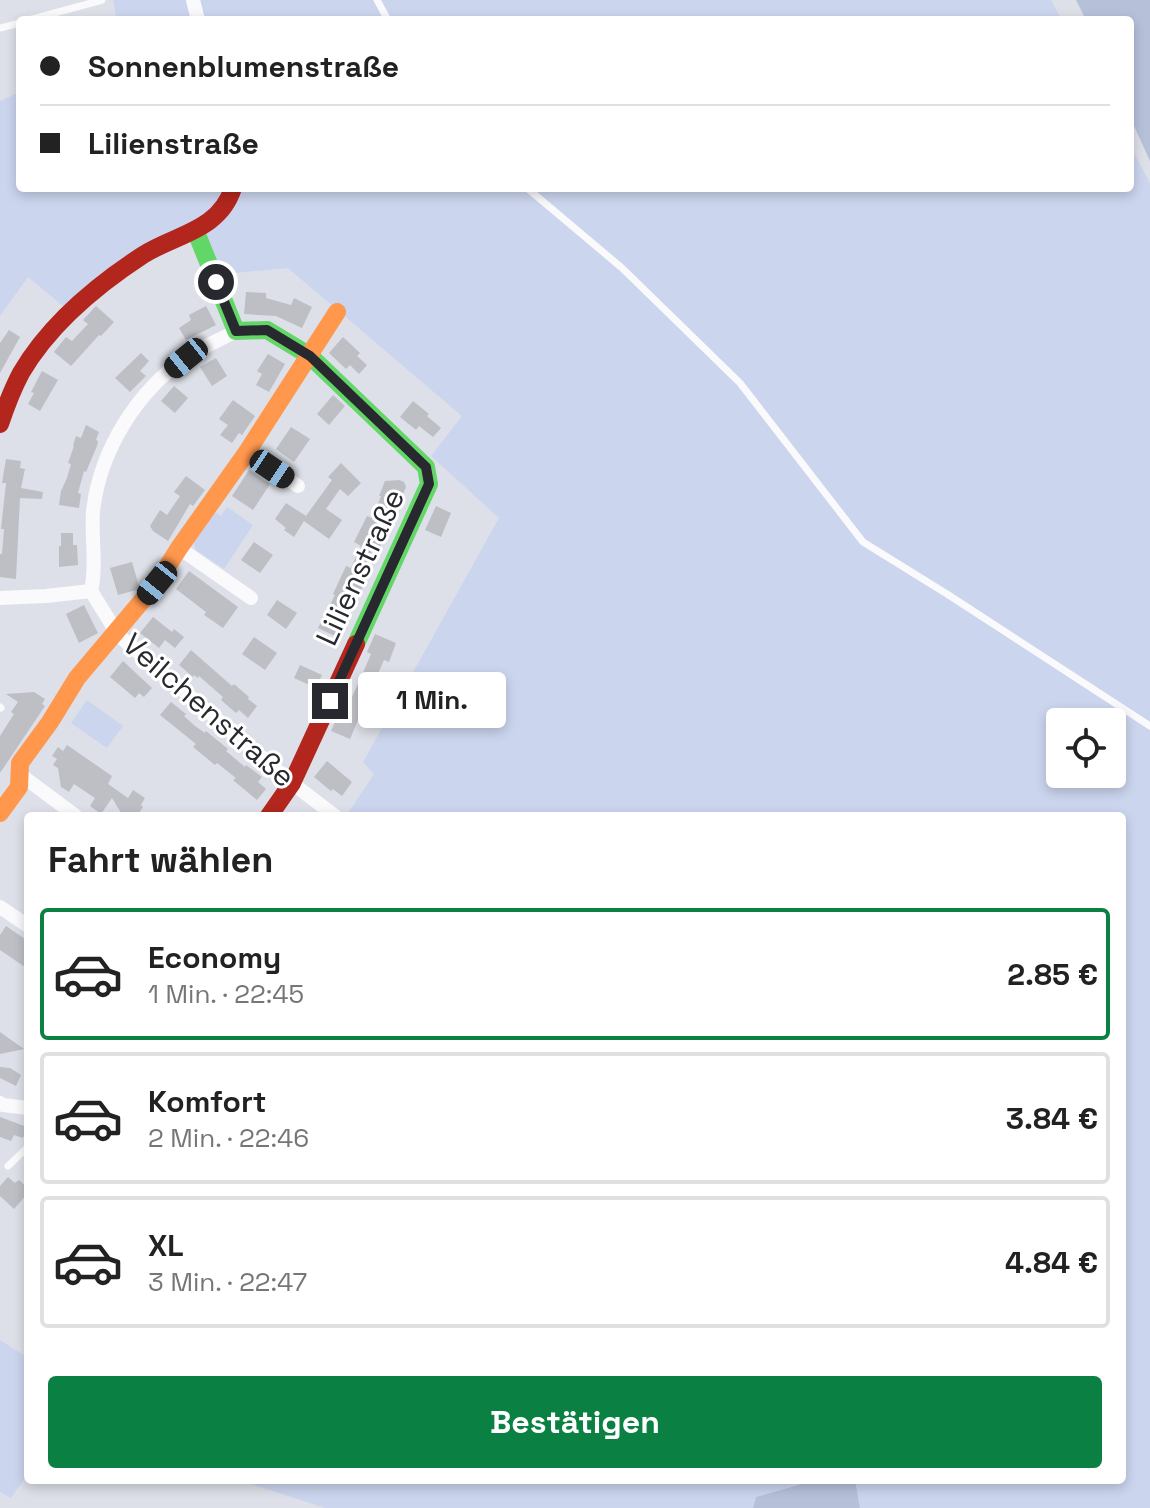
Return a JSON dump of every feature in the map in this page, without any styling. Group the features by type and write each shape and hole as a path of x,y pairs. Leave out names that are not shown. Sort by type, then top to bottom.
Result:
{"street":[{"path":"0,424 25,366 62,320 147,253 208,224 232,192"},
{"path":"196,232 236,331"},
{"path":"0,813 19,787 20,763 77,678 157,583 247,452 337,312"},
{"path":"0,598 91,591 94,577 94,509 117,434 157,381 186,358 236,331 267,330 310,356"},
{"name":"Lilienstraße","path":"272,812 292,783 429,484 426,467 310,356"},
{"path":"247,452 298,486"},
{"path":"179,548 251,598"},
{"name":"Veilchenstraße","path":"91,591 117,633 330,812"},
{"path":"21,775 71,812"},
{"path":"0,907 24,923"},
{"path":"0,1103 24,1108"}],"lane":[{"path":"44,16 102,0"},
{"path":"532,192 622,268 740,383 863,542 1150,726"},
{"path":"8,1166 24,1151"}],"shaded area":[{"path":"113,0 1051,0 1060,16 116,16"},
{"path":"1076,0 1150,0 1150,161 1134,126 1134,16 1084,16"},
{"path":"16,94 16,192 1134,192 1134,153 1150,183 1150,1508 860,1508 856,1484 1126,1484 1126,812 349,812 374,774 363,762 499,518 431,456 462,416 288,268 223,274 206,233 150,257 73,314 28,277 0,316 0,101"},
{"path":"227,507 253,525 224,569 196,550 193,540 213,511 221,516"},
{"path":"87,700 123,726 107,748 71,723"},
{"path":"0,1340 24,1355 24,1480 11,1498 0,1492"},
{"path":"802,1484 756,1497 753,1508 325,1508 254,1485"},
{"path":"802,1484 856,1484 860,1508 753,1508 756,1497"}],"building":[{"path":"246,292 266,293 266,298 291,305 294,298 312,307 302,328 276,316 244,314"},
{"path":"96,306 114,322 71,366 54,352 66,337 72,341 88,324 83,320"},
{"path":"206,306 216,325 186,340 179,328 191,320 189,315"},
{"path":"9,330 20,337 0,373 0,343"},
{"path":"343,337 360,353 357,356 367,365 359,374 350,365 346,369 329,353"},
{"path":"141,353 149,361 140,371 146,376 130,392 115,378"},
{"path":"268,354 285,364 269,392 256,385 262,374 257,371"},
{"path":"216,358 227,376 212,386 200,367"},
{"path":"42,371 58,380 40,411 28,404"},
{"path":"174,386 188,398 175,413 161,401"},
{"path":"333,395 345,406 329,425 317,414"},
{"path":"233,400 255,416 242,435 239,433 232,443 220,435 228,425 219,419"},
{"path":"413,401 441,428 433,437 419,426 416,430 400,417"},
{"path":"86,425 99,432 97,446 84,471 78,493 81,494 79,508 59,505 76,436 81,438"},
{"path":"291,427 310,439 294,462 276,449"},
{"path":"6,459 21,461 20,468 25,469 21,488 43,492 42,499 20,498 16,579 0,577 6,483 2,483"},
{"path":"341,463 361,483 348,496 340,489 326,509 342,520 329,539 304,521 294,537 284,530 286,528 275,519 286,503 306,516 332,480 328,477"},
{"path":"249,470 270,484 253,510 232,496"},
{"path":"186,476 205,490 193,506 190,504 168,541 150,526 160,510 167,515 180,496 174,492"},
{"path":"399,480 406,487 399,504 395,503 386,524 390,526 377,553 372,551 362,573 368,576 354,604 349,602 339,623 345,626 339,638 318,628 346,566 351,568 361,546 354,542 367,516 372,518 385,481"},
{"path":"436,506 451,513 441,537 425,530"},
{"path":"61,533 73,533 78,565 59,567"},
{"path":"254,542 273,555 260,573 241,560"},
{"path":"132,562 139,586 136,590 118,595 110,568"},
{"path":"189,571 238,607 223,628 176,589"},
{"path":"277,600 297,613 286,629 267,615"},
{"path":"84,605 98,633 79,643 66,614"},
{"path":"153,617 184,637 175,648 165,640 159,648 140,633"},
{"path":"375,634 396,643 389,662 384,660 375,680 382,683 372,706 365,703 350,739 331,731 342,706 347,708 362,675"},
{"path":"254,637 277,653 265,670 242,654"},
{"path":"191,650 257,706 248,718 239,710 236,713 199,676 193,677 179,665"},
{"path":"123,661 152,688 144,697 139,693 135,698 110,677"},
{"path":"300,665 322,675 316,688 294,678"},
{"path":"34,692 45,699 42,704 45,706 0,773 0,736 18,702 6,694"},
{"path":"171,702 195,726 206,731 245,767 262,777 258,782 266,789 257,800 233,780 236,778 193,747 196,744 160,715"},
{"path":"67,745 112,776 108,784 128,798 133,790 145,798 140,812 121,812 112,798 102,812 98,812 90,806 95,798 74,784 69,792 61,787 58,768 53,765 57,759 52,756 58,747 63,751"},
{"path":"327,761 352,782 342,796 314,777"},
{"path":"6,926 24,938 24,966 0,950 0,935"},
{"path":"0,1032 24,1049 0,1054"},
{"path":"0,1067 10,1068 21,1075 16,1086 0,1078"},
{"path":"0,1117 24,1126 23,1138 14,1135 11,1141 0,1137"},
{"path":"8,1177 15,1183 19,1180 24,1184 24,1198 14,1209 0,1196 0,1186"}],"traffic: fast":[{"path":"196,232 236,331 267,330 310,356 426,467 429,484 356,644"}],"traffic: slow":[{"path":"0,813 19,787 20,763 77,678 157,583 247,452 337,312"}],"traffic: jam":[{"path":"0,424 21,373 60,322 92,293 143,255 207,223 218,214 231,192"},
{"path":"272,812 292,783 356,644"}],"route":[{"path":"216,282 236,331 267,330 310,356 426,467 429,484 330,701"}]}
